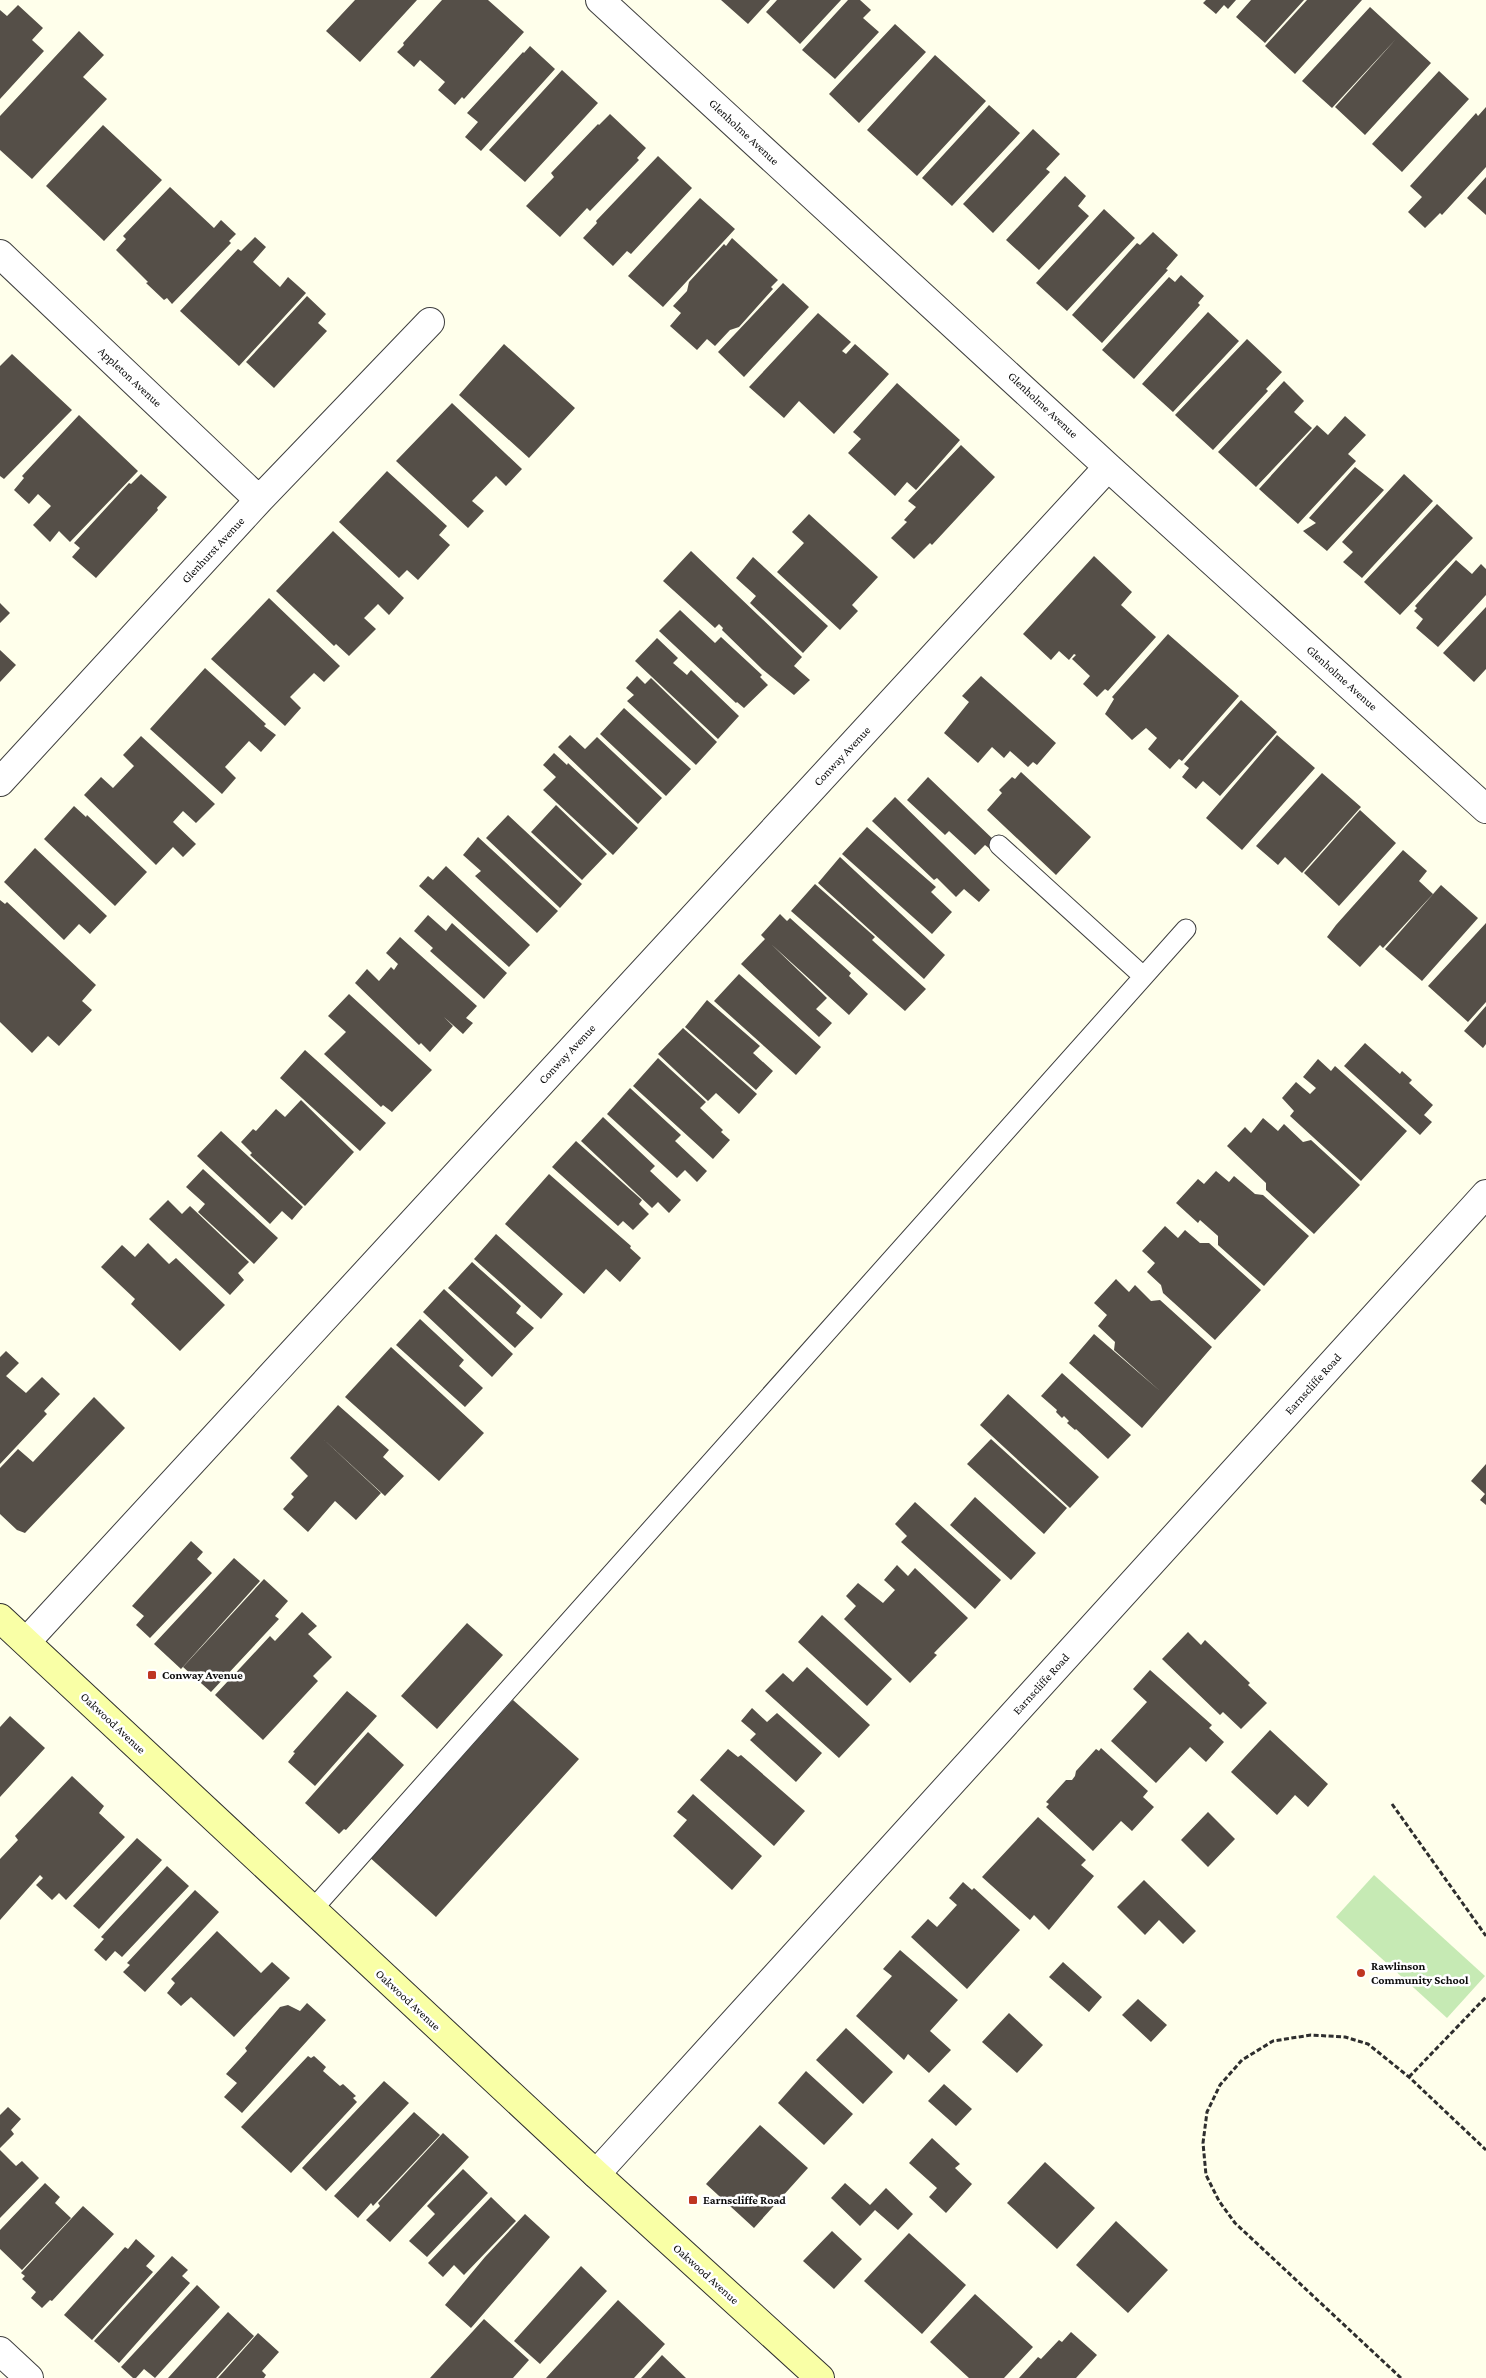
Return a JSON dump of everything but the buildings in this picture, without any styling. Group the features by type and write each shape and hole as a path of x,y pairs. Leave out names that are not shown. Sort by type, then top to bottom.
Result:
{"street":[{"name":"Glenholme Avenue","path":"600,0 1108,467 1486,809"},
{"name":"Appleton Avenue","path":"0,254 260,500"},
{"name":"Glenhurst Avenue","path":"0,782 260,500 430,322"},
{"name":"Conway Avenue","path":"27,1641 1108,467"},
{"name":"Earnscliffe Road","path":"596,2174 1486,1194"},
{"name":"Oakwood Avenue","path":"0,1618 27,1641 596,2174 820,2378"},
{"path":"0,2351 29,2378"}],"lane":[{"path":"999,845 1143,976"},
{"path":"312,1910 1186,929"}],"path":[{"path":"1392,1804 1486,1936"},
{"path":"1409,2077 1486,1998"},
{"path":"1401,2378 1235,2223 1219,2201 1206,2175 1202,2143 1207,2112 1220,2086 1242,2060 1273,2041 1311,2035 1345,2037 1368,2044 1409,2077 1486,2150"}],"green space":[{"path":"1374,1875 1485,1976 1447,2018 1336,1917"}],"place":[{"name":"Conway Avenue","path":"152,1675"},
{"name":"Rawlinson Community School","path":"1361,1973"},
{"name":"Earnscliffe Road","path":"693,2200"}]}
